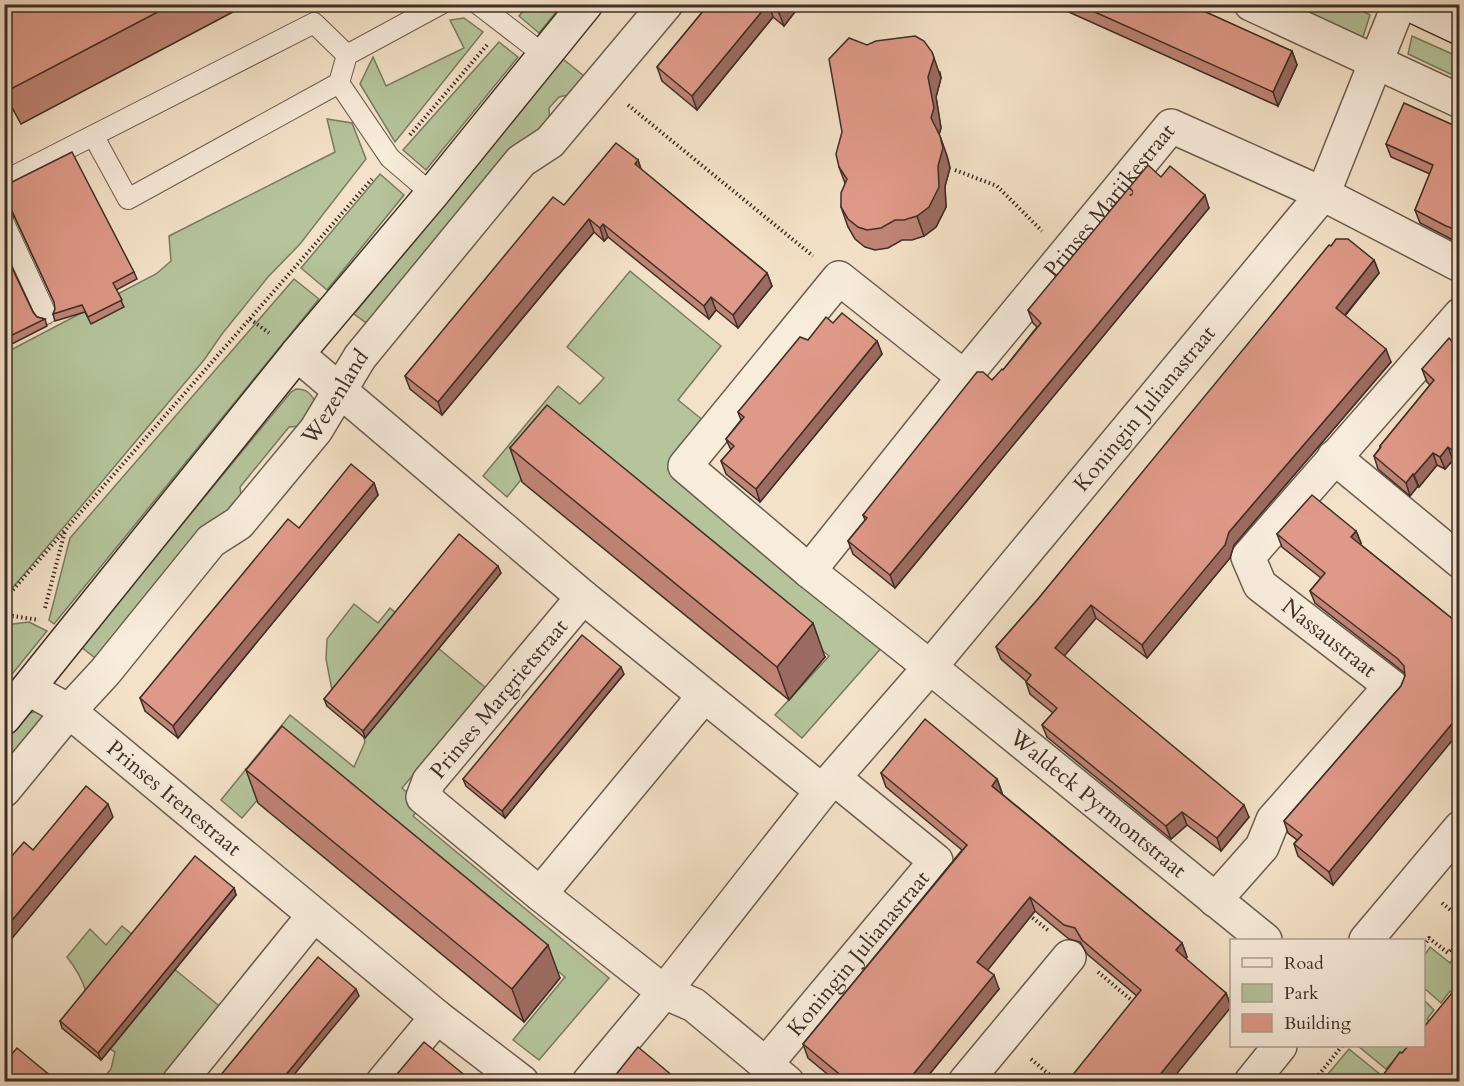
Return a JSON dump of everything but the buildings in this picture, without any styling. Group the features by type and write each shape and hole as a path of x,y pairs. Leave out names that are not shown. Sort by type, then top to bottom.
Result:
{"street":[{"path":"4,718 297,354 432,194 586,4"},
{"name":"Wezenland","path":"4,790 69,711 105,672 211,541 239,523 316,430 371,344 521,161 550,142 666,4"},
{"path":"1251,4 1460,101"},
{"name":"Koningin Julianastraat","path":"589,1082 664,992 828,784 930,667 1323,194 1399,4"},
{"path":"1409,4 1460,28"},
{"name":"Prinses Marijkestraat","path":"809,571 964,377 1171,126 1323,194"},
{"path":"1323,194 1460,264"},
{"path":"930,667 809,571 685,466 839,278 964,377"},
{"name":"Nassaustraat","path":"1215,900 1262,847 1273,820 1391,686 1260,585 1248,557 1460,315"},
{"name":"Prinses Margrietstraat","path":"297,354 583,597 704,696 828,784"},
{"path":"1334,457 1460,561"},
{"name":"Prinses Margrietstraat","path":"583,597 429,781 423,797 540,894 664,992 694,1005 776,1073"},
{"name":"Waldeck Pyrmontstraat","path":"930,667 1264,939"},
{"name":"Prinses Irenestraat","path":"29,689 69,711 437,1017 522,1082"},
{"path":"540,894 704,696"},
{"name":"Koningin Julianastraat","path":"776,1073 936,861 828,784"},
{"path":"1367,939 1460,828"},
{"path":"179,1082 314,915"},
{"path":"964,1082 1069,957"},
{"path":"383,1082 437,1017"},
{"path":"1251,1082 1279,1047"}],"lane":[{"path":"94,136 128,199 339,83 347,55 441,4"},
{"path":"478,4 544,55"},
{"path":"4,181 314,23 347,55"},
{"path":"339,83 390,158 432,194"},
{"path":"4,223 46,314"}],"path":[{"path":"4,600 505,25"},
{"path":"602,82 839,278"},
{"path":"955,170 997,186 1065,254"},
{"path":"45,609 65,529"},
{"path":"4,620 14,616 42,620"},
{"path":"1460,904 1453,912 1460,918"},
{"path":"1425,945 1430,939 1448,953 1460,940"},
{"path":"1452,948 1460,955"},
{"path":"1313,1082 1341,1047"}],"green space":[{"path":"528,5 562,5 539,33 519,16"},
{"path":"1285,5 1350,5 1370,15 1362,40"},
{"path":"464,18 483,32 395,142 360,84 373,57 386,86 464,48 450,20"},
{"path":"1412,36 1459,57 1459,78 1408,54"},
{"path":"499,42 518,57 426,170 403,150"},
{"path":"563,59 589,80 577,93 559,97 549,108 550,128 372,327 354,314"},
{"path":"327,119 352,123 366,159 300,244 268,277 204,360 5,597 5,353 156,274 171,261 169,236 335,152"},
{"path":"380,174 404,195 327,290 301,268"},
{"path":"630,271 721,346 678,400 704,421 668,468 883,646 802,738 775,715 829,656 558,434 507,497 483,476 558,386 580,404 604,378 567,347"},
{"path":"294,279 319,299 54,624 49,620 70,538"},
{"path":"296,389 308,392 315,401 305,426 289,427 240,487 242,503 99,661 81,647 291,392"},
{"path":"354,604 378,623 390,608 486,688 402,788 422,806 413,816 609,978 539,1060 513,1040 565,977 295,756 242,818 221,800 290,715 354,767 365,742 355,706 332,690 326,659 327,639"},
{"path":"29,622 47,631 5,683 5,625"},
{"path":"36,711 44,717 5,775 5,740 25,715"},
{"path":"122,926 223,1009 165,1081 101,1081 111,1069 115,1052 92,1037 87,994 80,976 67,957 90,929 106,945"},
{"path":"1430,947 1450,963 1459,950 1459,999 1450,991 1441,1003 1425,989 1425,954"},
{"path":"1425,1001 1434,1010 1427,1019 1443,1033 1410,1071 1395,1059 1386,1069 1359,1047 1425,1047"},
{"path":"1349,1049 1381,1075 1375,1081 1322,1081"}]}
